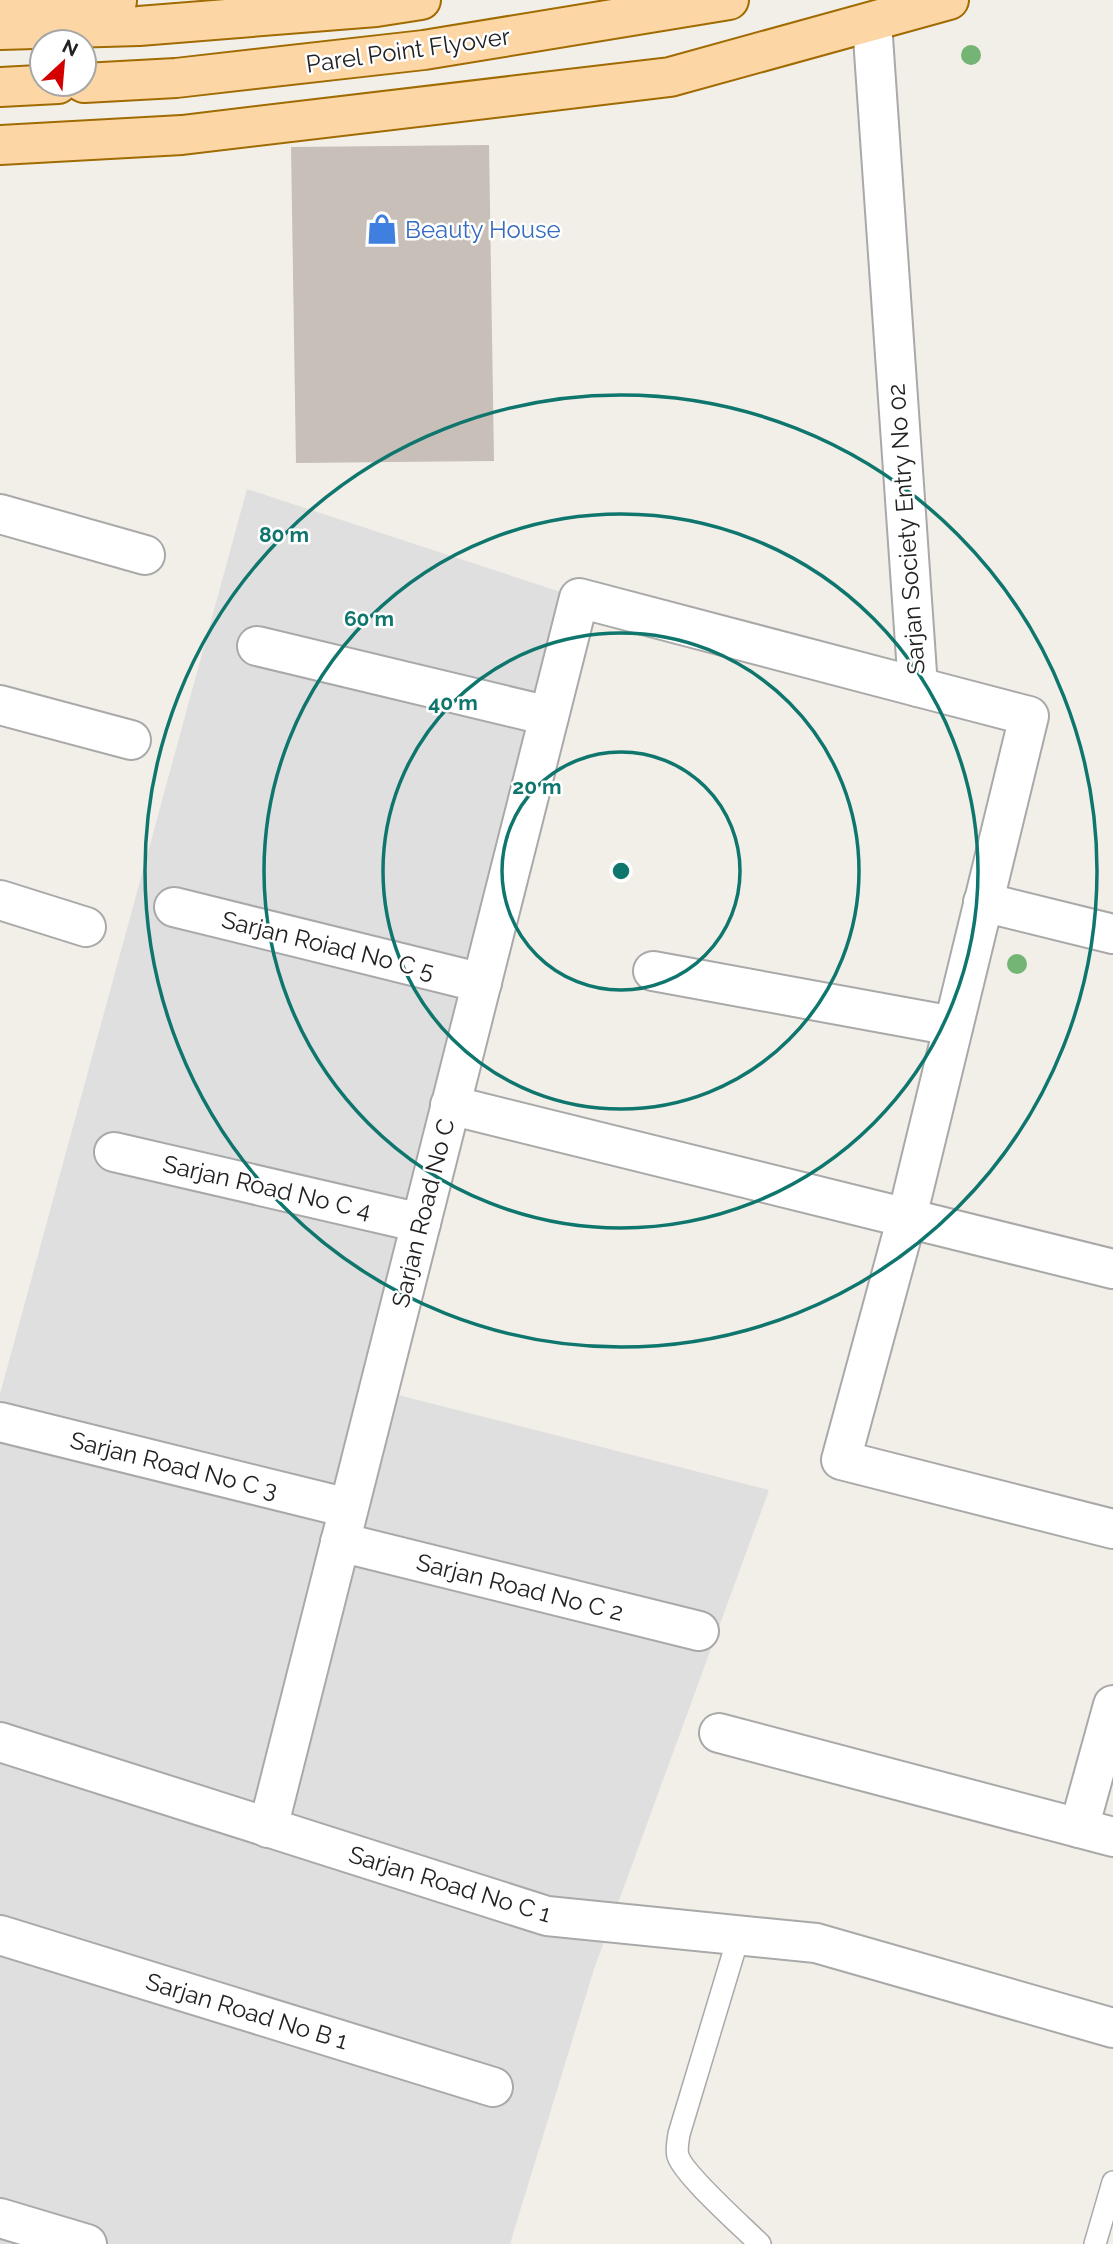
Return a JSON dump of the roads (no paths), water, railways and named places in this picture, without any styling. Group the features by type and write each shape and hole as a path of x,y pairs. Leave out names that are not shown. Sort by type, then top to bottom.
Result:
{"main road":[{"path":"0,1 181,0"},
{"name":"Parel Point Flyover","path":"0,30 139,26 376,7 421,0"},
{"name":"Parel Point Flyover","path":"98,82 177,78 424,50 729,0"},
{"path":"0,145 182,135 670,77 949,0"},
{"path":"0,87 28,86"}],"street":[{"name":"Sarjan Society Entry No 02","path":"579,598 918,687 872,23"},
{"path":"0,514 145,555"},
{"name":"Sarjan Road No C","path":"268,1828 579,598"},
{"path":"257,646 549,716"},
{"path":"918,687 1029,716 907,1217 841,1460 1113,1529"},
{"path":"0,705 131,740"},
{"path":"0,900 86,927"},
{"path":"984,902 1113,934"},
{"name":"Sarjan Roiad No C 5","path":"174,907 482,983"},
{"path":"653,971 953,1026"},
{"path":"450,1105 1113,1269"},
{"name":"Sarjan Road No C 4","path":"114,1152 421,1223"},
{"name":"Sarjan Road No C 3","path":"0,1422 344,1525"},
{"name":"Sarjan Road No C 2","path":"344,1525 699,1631"},
{"path":"719,1733 1096,1833 1113,1705"},
{"name":"Sarjan Road No C 1","path":"0,1742 547,1916 816,1943 1113,2028"},
{"name":"Sarjan Road No B 1","path":"0,1935 493,2087"},
{"path":"0,2218 87,2244"}],"lane":[{"path":"740,1935 677,2146 678,2157 687,2172 760,2244"},
{"path":"1095,2244 1113,2182"}],"place":[{"name":"Beauty House","path":"382,229"}]}
